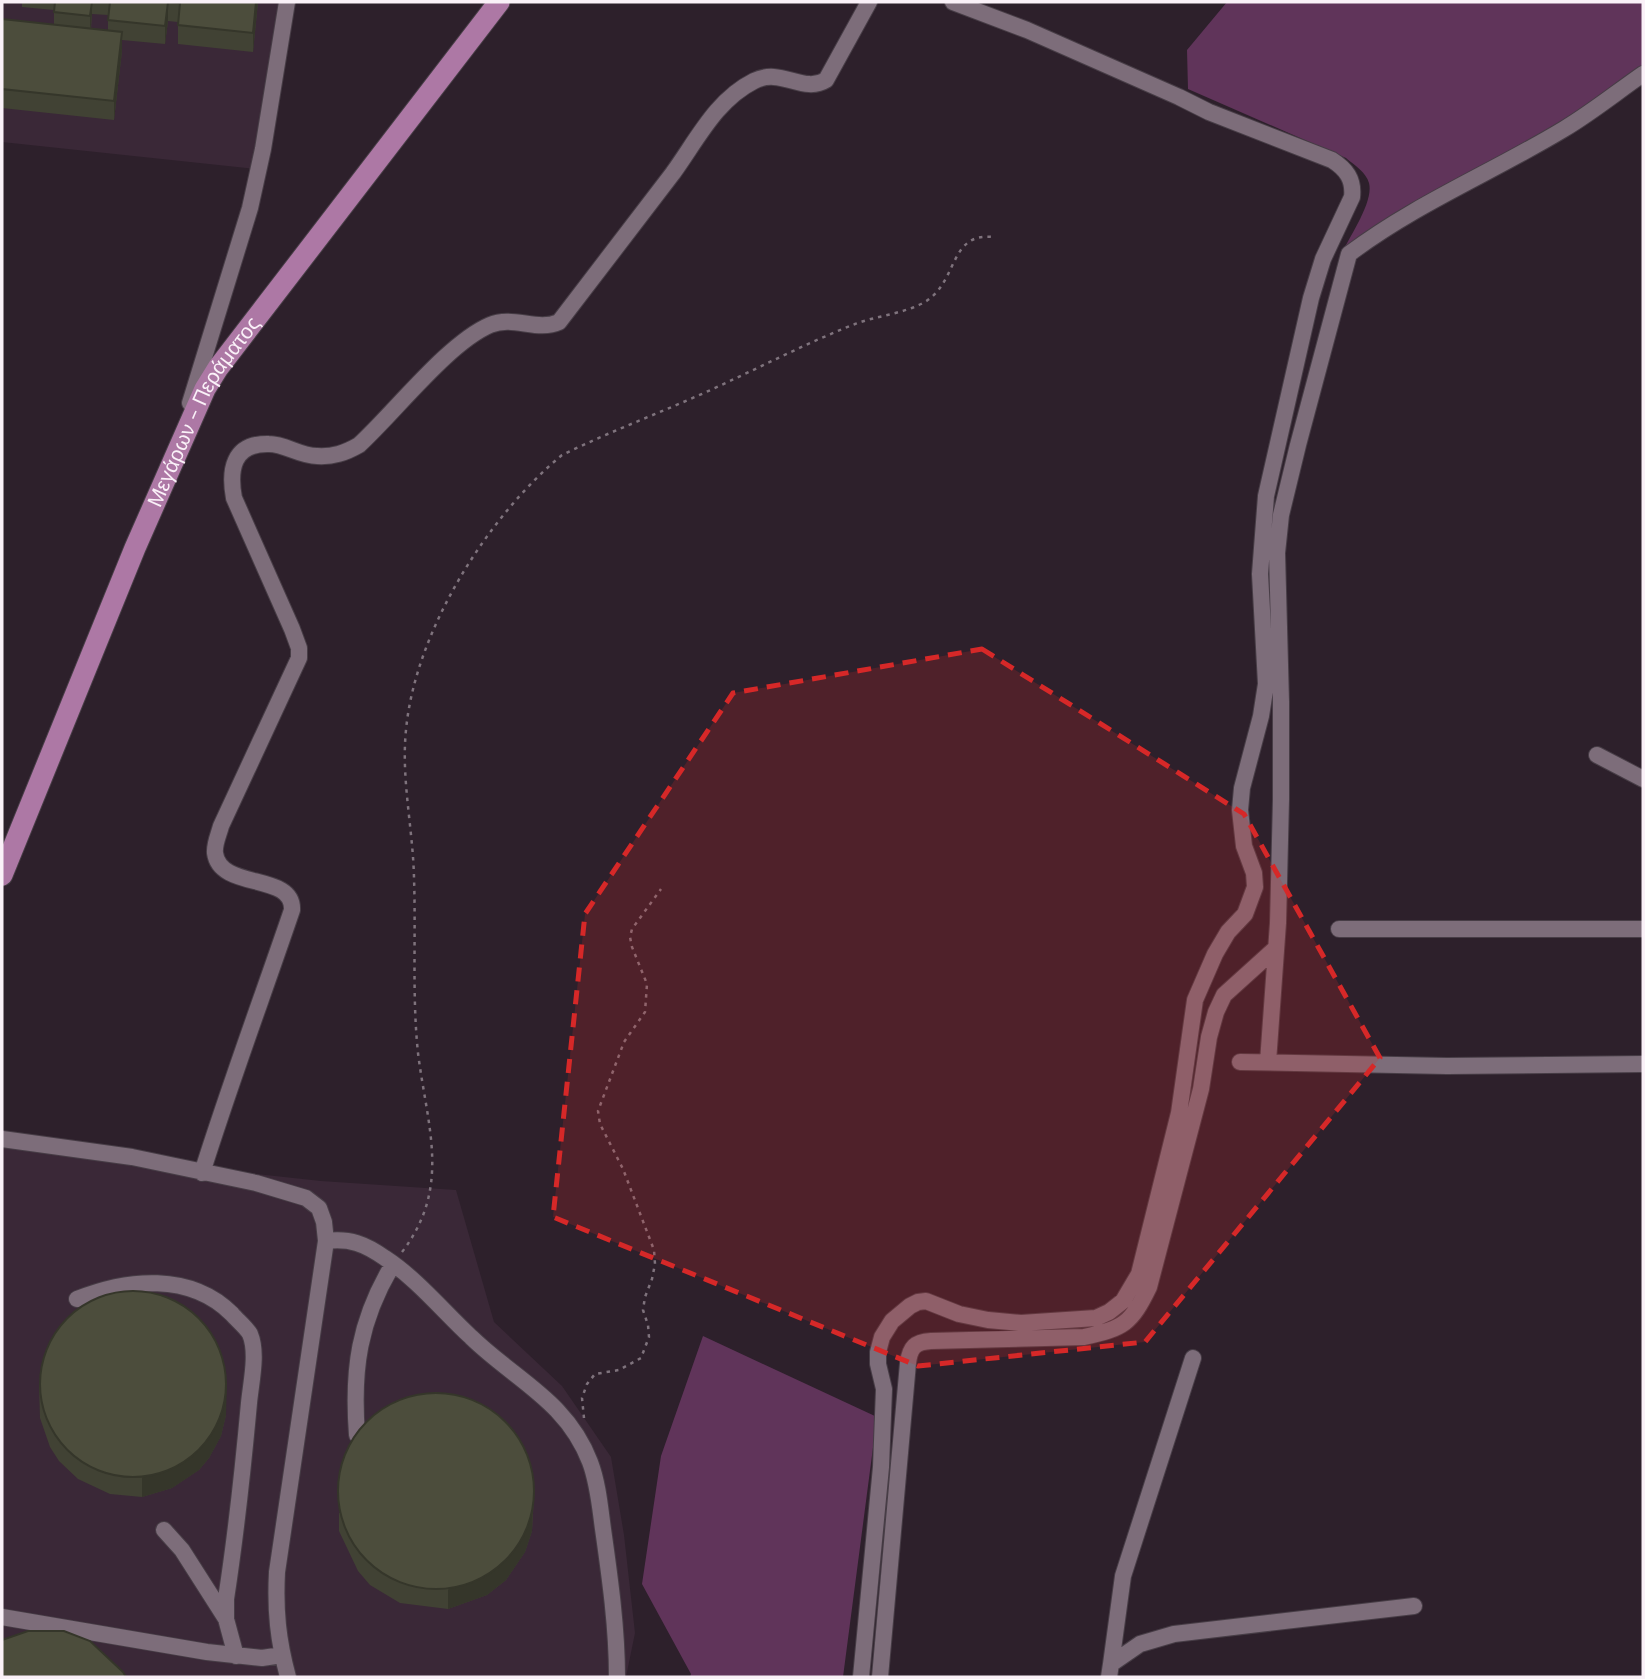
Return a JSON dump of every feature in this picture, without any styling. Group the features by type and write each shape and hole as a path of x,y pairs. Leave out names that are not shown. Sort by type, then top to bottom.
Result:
{"main road":[{"name":"Μεγάρων - Περάματος","path":"2,875 177,450 218,368 499,2"}],"street":[{"path":"177,450 250,208 263,149 287,2"},
{"path":"202,1173 292,910 292,902 286,894 277,888 226,871 215,853 221,826 299,658 299,648 292,629 234,498 231,468 244,452 254,446 268,443 315,456 332,457 347,452 359,445 444,359 475,333 502,321 544,326 559,322 719,109 754,81 765,77 778,76 809,85 818,85 826,80 869,2"},
{"path":"861,1677 881,1467 884,1389 878,1352 882,1337 892,1321 911,1306 926,1301 959,1314 988,1320 1021,1323 1096,1318 1123,1301 1139,1274 1179,1113 1195,1000 1214,954 1228,932 1245,914 1255,887 1254,873 1244,846 1240,810 1242,788 1261,716 1266,684 1259,574 1266,496 1311,298 1323,259 1352,197 1353,188 1343,167 1332,160 1209,112 1038,34 953,2"},
{"path":"1268,1062 1276,948 1282,702 1277,553 1282,515 1349,254 1433,201 1565,129 1643,74"},
{"path":"1597,755 1643,779"},
{"path":"1339,929 1643,929"},
{"path":"880,1677 911,1348 919,1342 931,1340 1084,1337 1107,1332 1125,1324 1137,1312 1149,1287 1201,1089 1216,1012 1224,995 1276,948"},
{"path":"1240,1062 1447,1066 1643,1064"},
{"path":"2,1139 132,1157 256,1183 306,1198 319,1208 326,1241 277,1572 275,1610 288,1677"},
{"path":"326,1241 349,1239 393,1264 491,1356 564,1415 578,1434 591,1464 599,1498 613,1609 617,1677"},
{"path":"357,1435 355,1382 362,1337 369,1310 393,1264"},
{"path":"77,1299 104,1288 142,1282 180,1286 206,1295 227,1310 249,1333 253,1353 226,1619"},
{"path":"1110,1671 1123,1576 1193,1358"},
{"path":"164,1530 183,1550 226,1619 236,1656"},
{"path":"1110,1671 1140,1644 1174,1634 1414,1606"},
{"path":"2,1617 236,1656 262,1658 282,1655"},
{"path":"272,1677 282,1655"}],"path":[{"path":"393,1264 413,1238 422,1220 433,1174 433,1150 418,1049 414,861 405,752 406,730 419,667 432,632 460,578 524,491 562,454 855,324 914,308 930,300 942,288 958,253 970,240 981,236 993,237"},
{"path":"578,1434 583,1422 582,1398 587,1384 595,1374 619,1370 641,1358 649,1337 643,1310 655,1264 654,1250 623,1169 600,1124 598,1111 624,1042 645,1012 647,984 630,937 632,929 661,889"}],"highlighted area":[{"path":"982,649 1244,814 1380,1058 1145,1342 918,1366 553,1217 585,914 733,693"}],"shaded area":[{"path":"2,2 284,2 256,169 2,142"},
{"path":"1227,2 1643,2 1643,67 1579,112 1363,235 1341,255 1368,200 1369,183 1363,172 1346,158 1188,89 1187,50"},
{"path":"2,1146 321,1181 456,1190 494,1322 562,1386 611,1457 624,1535 635,1633 626,1677 2,1677"},
{"path":"703,1336 877,1417 843,1677 690,1677 691,1674 642,1584 661,1456"}],"building":[{"path":"55,2 92,2 90,16 54,12"},
{"path":"110,2 168,2 165,26 108,20"},
{"path":"168,2 256,2 253,33 178,25 180,3"},
{"path":"2,19 122,32 114,101 2,89"},
{"path":"133,1291 151,1292 169,1298 185,1306 199,1318 211,1332 219,1348 225,1366 225,1402 219,1420 211,1436 199,1450 185,1462 169,1470 151,1476 133,1477 115,1476 97,1470 81,1462 67,1450 55,1436 47,1420 41,1402 40,1384 41,1366 47,1348 55,1332 67,1318 81,1306 97,1298 115,1292"},
{"path":"436,1393 473,1401 505,1422 526,1454 534,1491 526,1528 505,1560 473,1581 436,1589 399,1581 367,1560 346,1528 338,1491 346,1454 367,1422 399,1401"},
{"path":"28,1631 64,1631 90,1641 126,1677 2,1677 2,1640"}]}
